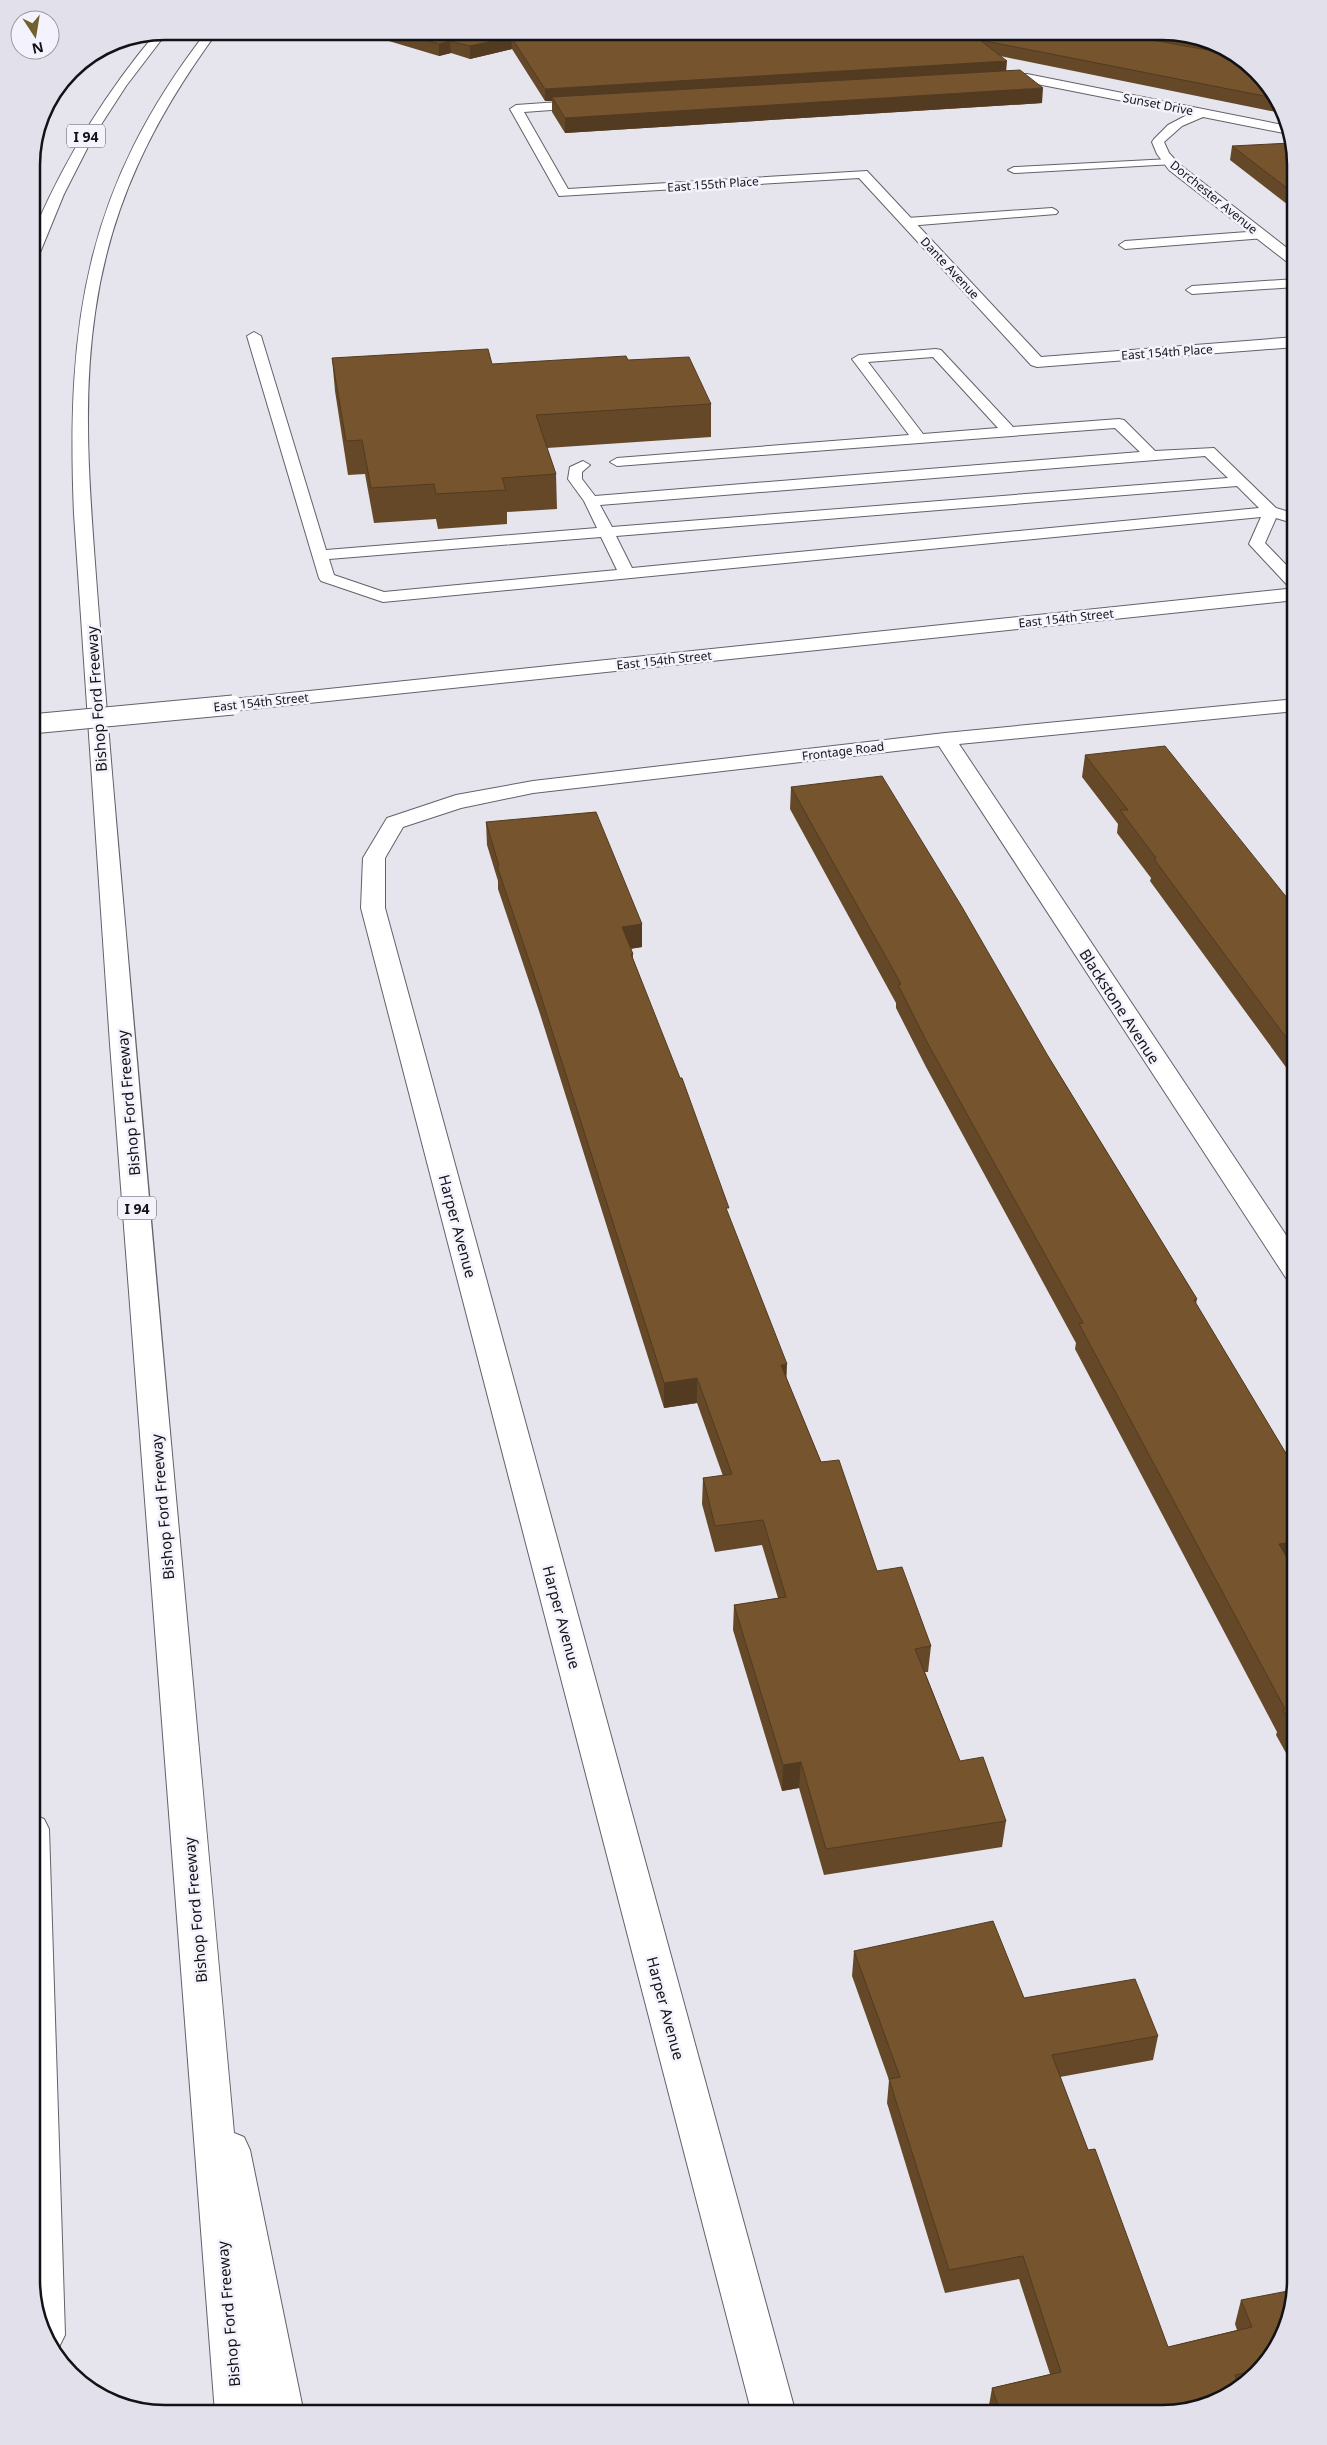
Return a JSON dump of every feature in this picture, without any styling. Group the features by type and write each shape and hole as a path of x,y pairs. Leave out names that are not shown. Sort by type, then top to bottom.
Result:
{"main road":[{"name":"I 94","path":"40,233 50,206 76,151 107,102 157,40"},
{"name":"Bishop Ford Freeway","path":"206,40 163,101 135,152 113,206 98,260 87,314 81,383 79,467 104,808 236,2405"},
{"name":"Sunset Drive","path":"988,80 1027,78 1281,128"},
{"name":"East 155th Place","path":"604,103 516,109 564,193 862,174"},
{"name":"Dorchester Avenue","path":"1202,113 1172,125 1158,142 1170,162 1287,255"},
{"name":"Dante Avenue","path":"862,174 1038,362"},
{"name":"East 154th Place","path":"1038,362 1287,343"},
{"name":"East 154th Street","path":"40,723 233,705 1287,595"},
{"name":"Frontage Road","path":"395,823 456,802 533,787 945,739 1287,706"},
{"name":"Blackstone Avenue","path":"945,739 1287,1258"},
{"name":"Harper Avenue","path":"395,823 374,858 373,908 772,2405"},
{"path":"204,2018 280,2405"},
{"path":"40,2179 43,2309"}],"lane":[{"path":"1014,170 1170,162"},
{"path":"907,222 1052,212"},
{"path":"1125,245 1261,236"},
{"path":"1192,290 1287,284"},
{"path":"254,336 327,578 383,597 1271,511 1287,516"},
{"path":"919,438 858,359 936,353 1009,432"},
{"path":"617,462 1119,423 1151,455"},
{"path":"591,502 1209,451 1271,511"},
{"path":"583,465 575,470 575,479 591,502 626,572"},
{"path":"320,555 1242,481"},
{"path":"1271,511 1257,544 1287,576"}],"building":[{"path":"426,40 497,40 470,46 450,41 439,44"},
{"path":"513,40 980,40 1007,61 545,89"},
{"path":"980,40 1152,40 1214,51 1238,66 1266,96"},
{"path":"1020,70 1043,88 565,118 552,97"},
{"path":"1285,143 1287,188 1232,146"},
{"path":"488,349 492,364 626,356 628,360 689,357 711,404 536,415 556,474 502,478 506,490 436,494 434,484 371,488 362,440 346,441 332,358"},
{"path":"1165,746 1287,898 1287,1039 1154,859 1156,858 1120,810 1128,810 1085,755"},
{"path":"882,776 962,907 1048,1056 1197,1299 1194,1300 1287,1455 1287,1543 1279,1544 1287,1558 1287,1717 1283,1710 1285,1709 1079,1324 1083,1323 928,1044 898,985 901,984 791,787"},
{"path":"596,812 642,924 622,927 633,954 631,954 680,1078 682,1078 729,1208 726,1208 787,1364 781,1365 821,1462 839,1460 877,1571 902,1567 931,1646 915,1649 960,1761 983,1757 1006,1821 826,1849 801,1762 783,1765 734,1605 786,1597 763,1520 715,1526 703,1478 732,1474 697,1378 664,1383 539,990 497,866 499,866 486,822"},
{"path":"993,1921 1024,1998 1135,1979 1158,2036 1052,2055 1088,2150 1095,2149 1168,2347 1252,2327 1241,2300 1287,2291 1285,2305 1274,2335 1266,2350 1247,2372 1235,2375 1237,2380 1210,2396 1187,2403 1170,2405 998,2405 992,2388 1061,2372 1023,2256 949,2270 889,2079 900,2077 854,1951"}]}
